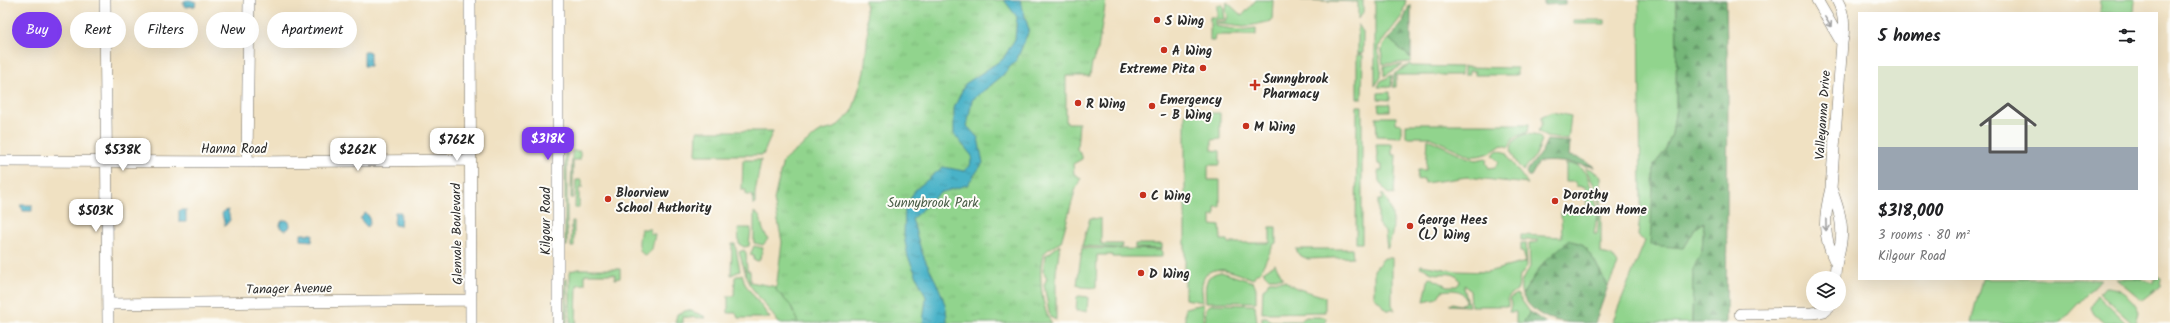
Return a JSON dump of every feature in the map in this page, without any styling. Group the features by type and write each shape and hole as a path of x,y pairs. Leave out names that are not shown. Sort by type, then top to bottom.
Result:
{"street":[{"path":"105,0 108,161 108,323"},
{"path":"247,162 249,0"},
{"name":"Glenvale Boulevard","path":"470,0 470,323"},
{"name":"Kilgour Road","path":"558,0 558,323"},
{"path":"1817,0 1842,43"},
{"name":"Valleyanna Drive","path":"1835,271 1835,261 1841,240 1839,211 1831,188 1844,18 1837,0"},
{"name":"Hanna Road","path":"0,161 247,162 469,160"},
{"name":"Tanager Avenue","path":"108,304 470,300"},
{"path":"1740,314 1813,313 1824,311"}],"green space":[{"name":"Sunnybrook Park","path":"865,0 1106,0 1098,49 1092,63 1090,76 1066,76 1066,123 1079,123 1077,149 1082,156 1082,159 1073,164 1074,174 1081,178 1075,191 1061,242 1045,252 1042,260 1041,279 1043,301 1048,318 1052,323 798,323 791,306 776,290 782,242 774,200 783,161 817,134 822,131 835,128 852,112 864,72 868,32"},
{"path":"1256,0 1273,0 1272,21 1244,27 1217,24 1217,22 1226,21 1228,16 1226,11 1227,2 1242,16"},
{"path":"1301,0 1363,0 1363,12 1358,19 1358,2"},
{"path":"1375,0 1406,0 1402,16 1378,47 1381,77 1375,86"},
{"path":"1544,0 1565,0 1565,4 1544,5"},
{"path":"1639,0 1677,0 1676,108 1672,134 1665,151 1654,165 1684,248 1695,229 1704,222 1702,250 1693,270 1692,323 1612,323 1645,241 1638,236 1641,204"},
{"path":"1677,0 1726,0 1728,96 1726,323 1692,323 1693,270 1702,250 1704,222 1695,229 1684,248 1650,245 1654,165 1665,151 1672,134 1676,108"},
{"path":"2100,0 2135,0 2134,12 2099,12"},
{"path":"1217,5 1223,5 1225,19 1215,20 1215,26 1240,30 1256,28 1256,35 1215,35 1214,41 1210,41 1210,17 1217,17"},
{"path":"1409,6 1411,6 1411,58 1389,39 1403,21"},
{"path":"1574,20 1605,20 1605,24 1574,24"},
{"path":"1358,24 1363,32 1363,53 1358,54"},
{"path":"1389,39 1411,58 1410,62 1383,64 1382,50"},
{"path":"1357,55 1363,55 1362,98 1357,98"},
{"path":"1410,64 1411,66 1461,67 1461,75 1396,75 1396,87 1393,87 1394,74"},
{"path":"1403,65 1384,76 1384,66"},
{"path":"1464,67 1517,68 1517,75 1475,75 1475,71 1469,71 1469,75 1464,75"},
{"path":"1392,75 1391,87 1378,87 1381,81"},
{"path":"1390,92 1390,100 1378,99 1378,93"},
{"path":"1378,104 1390,104 1390,111 1379,111"},
{"path":"1357,106 1362,106 1362,243 1356,243"},
{"path":"1552,112 1571,116 1568,140 1546,137 1538,131 1542,124 1542,116"},
{"path":"1185,113 1220,113 1220,139 1212,140 1212,150 1220,151 1220,165 1208,165 1208,180 1220,180 1220,207 1215,207 1215,216 1211,216 1211,225 1220,226 1221,240 1228,240 1228,243 1270,243 1270,227 1276,227 1276,243 1274,244 1260,272 1255,275 1253,279 1224,270 1210,272 1205,276 1202,284 1203,302 1185,299"},
{"path":"1376,117 1396,117 1396,123 1401,124 1401,137 1377,136"},
{"path":"1406,124 1529,124 1528,132 1513,138 1509,147 1502,145 1487,154 1471,156 1429,137 1406,137"},
{"path":"697,131 773,131 763,155 696,155"},
{"path":"1526,134 1539,136 1542,141 1536,155 1523,171 1515,160 1511,150 1514,141"},
{"path":"1428,139 1469,158 1476,160 1486,158 1486,163 1489,168 1495,167 1499,162 1492,155 1498,150 1507,153 1509,159 1528,184 1467,177 1425,183 1424,179 1417,180 1418,170 1426,170"},
{"path":"1547,140 1570,142 1569,156 1580,158 1595,167 1561,162 1539,162 1531,176 1528,176 1526,172 1542,151"},
{"path":"1376,144 1392,144 1392,155 1396,155 1394,195 1387,193 1379,181 1378,171 1382,171 1382,165 1378,164"},
{"path":"572,151 580,151 580,160 573,160 573,198 571,198"},
{"path":"565,153 567,153 567,246 565,246"},
{"path":"743,160 761,160 755,193 755,204 753,204 752,195 746,195 746,190 742,190"},
{"path":"1564,164 1575,164 1587,175 1598,209 1594,234 1597,234 1600,206 1595,187 1585,168 1591,169 1601,177 1601,253 1612,256 1618,264 1608,286 1594,260 1582,244 1544,262 1522,295 1521,283 1530,267 1529,243 1538,242 1538,240 1521,240 1521,235 1562,237 1561,212 1587,212 1586,187 1576,186 1576,182 1566,182 1566,166"},
{"path":"576,180 582,180 582,188 579,188 579,208 575,208"},
{"path":"1382,193 1390,206 1393,220 1392,235 1387,249 1385,232 1378,224 1378,200 1382,200"},
{"path":"754,212 760,217 763,230 768,239 763,245 754,243"},
{"path":"1090,218 1101,219 1101,244 1122,244 1121,248 1082,246"},
{"path":"572,221 574,221 574,247 571,247"},
{"path":"738,228 751,228 749,246 744,247 739,244"},
{"path":"641,229 650,229 650,234 655,234 652,249 646,256 639,248"},
{"path":"1569,240 1582,244 1594,260 1608,286 1595,323 1572,323 1552,320 1536,311 1522,295 1544,262"},
{"path":"1521,243 1526,243 1527,266 1520,276 1518,289 1508,297 1508,307 1471,306 1470,291 1465,285 1464,288 1469,306 1449,305 1453,303 1460,305 1466,302 1461,292 1454,290 1442,291 1437,298 1424,301 1429,277 1447,286 1457,286 1460,282 1458,278 1452,274 1435,274 1420,267 1421,265 1457,271 1487,272 1526,262 1523,252 1521,252"},
{"path":"732,244 735,244 740,271 731,275"},
{"path":"1135,244 1162,244 1162,249 1135,248"},
{"path":"1060,245 1056,272 1056,320 1050,317 1044,285 1047,278 1043,271 1045,256"},
{"path":"754,246 763,248 759,261 753,260 754,256 750,255"},
{"path":"1082,248 1162,250 1162,257 1112,257 1112,255 1097,255 1096,288 1082,287 1077,285"},
{"path":"1296,249 1352,249 1353,257 1308,259 1299,255"},
{"path":"744,250 746,253 747,271 750,271 750,282 777,287 776,290 791,306 798,323 779,323 749,284 739,252"},
{"path":"1384,258 1392,258 1392,305 1395,310 1387,310 1374,296 1374,270"},
{"path":"1275,264 1283,278 1269,278 1263,272"},
{"path":"579,269 620,269 620,278 615,279 615,274 585,274 585,284 577,285 576,323 570,323 570,271"},
{"path":"1221,272 1253,282 1256,288 1256,302 1206,302 1205,292 1208,279 1211,276"},
{"path":"742,274 745,284 770,318 738,318 736,313 728,313 728,296 734,296 735,277"},
{"path":"2158,275 2161,278 2160,286 2142,300 2118,280 2142,280 2153,283 2154,280 2158,280"},
{"path":"565,279 567,279 567,323 565,323"},
{"path":"1982,280 2100,280 2060,323 1971,323"},
{"path":"1269,281 1285,281 1296,288 1325,297 1325,312 1262,313 1263,289 1267,286"},
{"path":"2106,287 2116,289 2131,299 2139,312 2136,323 2132,323 2099,293"},
{"path":"1517,294 1530,312 1523,323 1516,323 1516,312 1509,312 1511,306 1510,298"},
{"path":"2097,295 2126,323 2104,323 2094,314 2091,308"},
{"path":"1077,297 1088,297 1087,311 1076,311"},
{"path":"1203,304 1203,323 1185,323 1185,308"},
{"path":"1212,304 1255,305 1257,323 1205,323 1206,308"},
{"path":"688,310 706,318 683,317 683,323 675,323 677,314"},
{"path":"1530,312 1546,323 1523,323"},
{"path":"1262,317 1267,317 1271,321 1300,321 1306,317 1323,317 1326,318 1326,323 1262,323"}],"water":[{"path":"189,0 196,2 195,6 186,7 183,5 184,1"},
{"path":"1004,0 1020,0 1029,30 1017,59 1001,77 972,100 967,126 978,138 983,163 967,185 939,193 912,219 921,250 939,288 947,314 947,323 923,323 926,297 908,257 904,236 905,208 915,190 943,167 964,171 970,166 972,156 954,134 954,108 965,84 1003,59 1015,39 1017,17"},
{"path":"364,52 370,52 370,66 364,66"},
{"path":"20,205 32,205 32,211 23,211"},
{"path":"179,210 186,210 186,222 179,222"},
{"path":"228,210 230,220 225,226 222,214 224,211"},
{"path":"395,212 401,212 400,226 394,225"},
{"path":"365,213 369,216 370,223 367,227 360,219"},
{"path":"285,220 290,225 285,230 280,225"},
{"path":"301,234 313,234 312,241 301,240"}],"place":[{"name":"S Wing","path":"1157,20"},
{"name":"A Wing","path":"1164,50"},
{"name":"Extreme Pita","path":"1203,68"},
{"name":"Sunnybrook Pharmacy","path":"1255,85"},
{"name":"R Wing","path":"1078,103"},
{"name":"Emergency - B Wing","path":"1152,106"},
{"name":"M Wing","path":"1246,126"},
{"name":"C Wing","path":"1143,195"},
{"name":"Bloorview School Authority","path":"608,199"},
{"name":"Dorothy Macham Home","path":"1555,201"},
{"name":"George Hees (L) Wing","path":"1410,226"},
{"name":"D Wing","path":"1141,273"}]}
